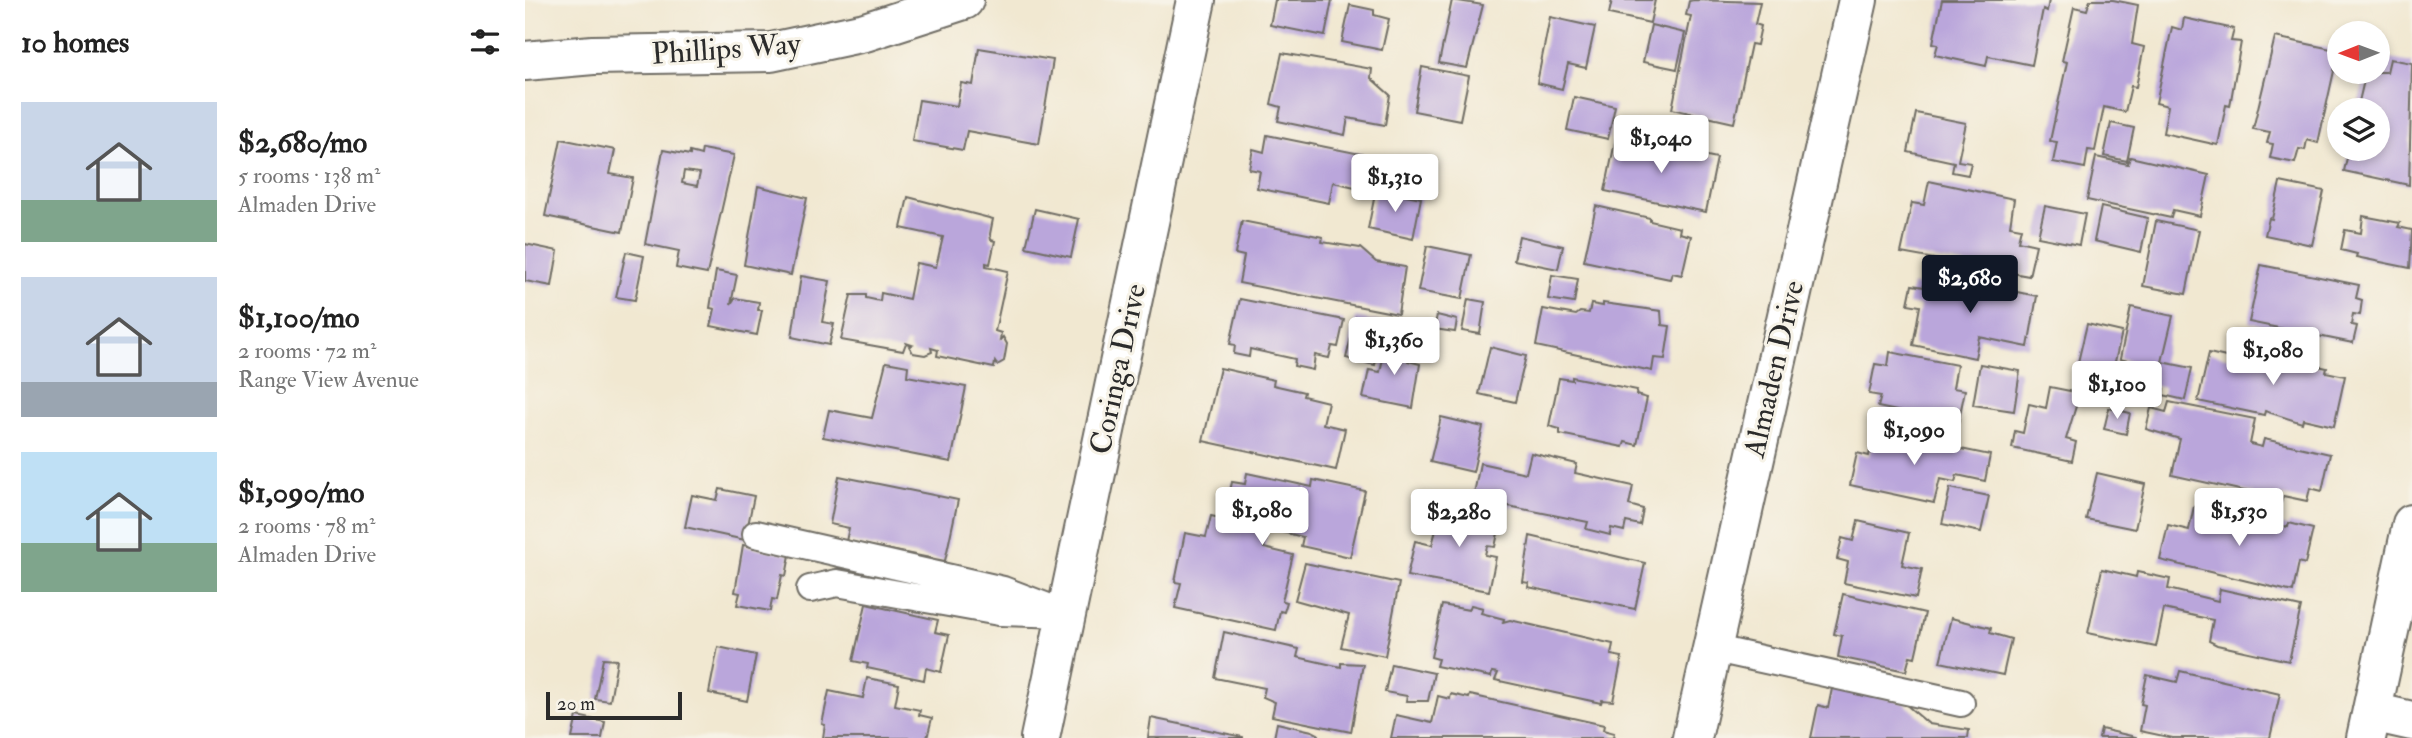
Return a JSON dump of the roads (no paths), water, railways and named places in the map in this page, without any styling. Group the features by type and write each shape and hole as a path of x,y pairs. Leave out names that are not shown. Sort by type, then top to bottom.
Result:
{"street":[{"name":"Phillips Way","path":"525,61 593,55 771,52 865,33 964,0"},
{"name":"Coringa Drive","path":"1040,738 1196,0"},
{"name":"Almaden Drive","path":"1692,738 1858,0"},
{"path":"2412,524 2369,725 2412,721"}],"lane":[{"path":"756,534 1003,590 1066,614"},
{"path":"810,589 837,583 999,612 1066,614"},
{"path":"1711,648 1961,703"}]}
